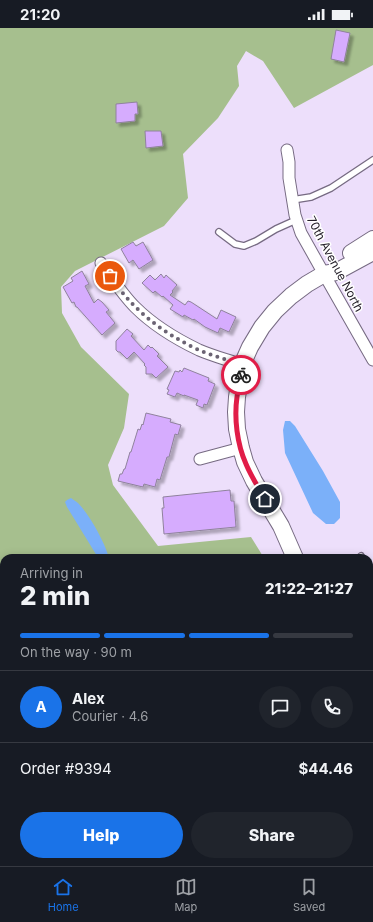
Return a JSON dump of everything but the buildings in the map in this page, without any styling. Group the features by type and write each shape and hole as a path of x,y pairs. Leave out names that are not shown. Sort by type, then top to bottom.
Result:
{"street":[{"name":"70th Avenue North","path":"287,150 292,200 296,220 301,233 373,360"},
{"path":"293,554 281,526 254,481 245,462 241,448 237,429 236,412 242,365 250,347 274,311 296,292 324,274 332,264 373,239"},
{"path":"324,274 336,272 373,252"},
{"path":"101,263 118,288 135,307 153,323 199,350 242,365"},
{"path":"200,459 241,448"}],"lane":[{"path":"292,200 312,196 331,188 373,160"},
{"path":"219,232 235,244 244,246 296,220"}],"green space":[{"path":"0,28 373,28 373,65 294,108 263,61 246,51 237,66 239,86 218,118 183,154 188,198 164,226 75,271 61,287 62,313 81,347 129,394 124,428 108,465 113,485 158,546 251,537 262,554 0,554"}],"water":[{"path":"285,421 290,421 295,426 340,502 340,518 334,524 326,524 313,513 285,453 283,430"},
{"path":"71,498 77,502 87,514 96,528 108,554 96,554 67,507 65,502"}],"way so far":[{"path":"110,276 118,288 135,307 153,323 199,350 242,365 241,375"}],"route":[{"path":"241,375 237,397 237,429 245,462 265,499"}]}
